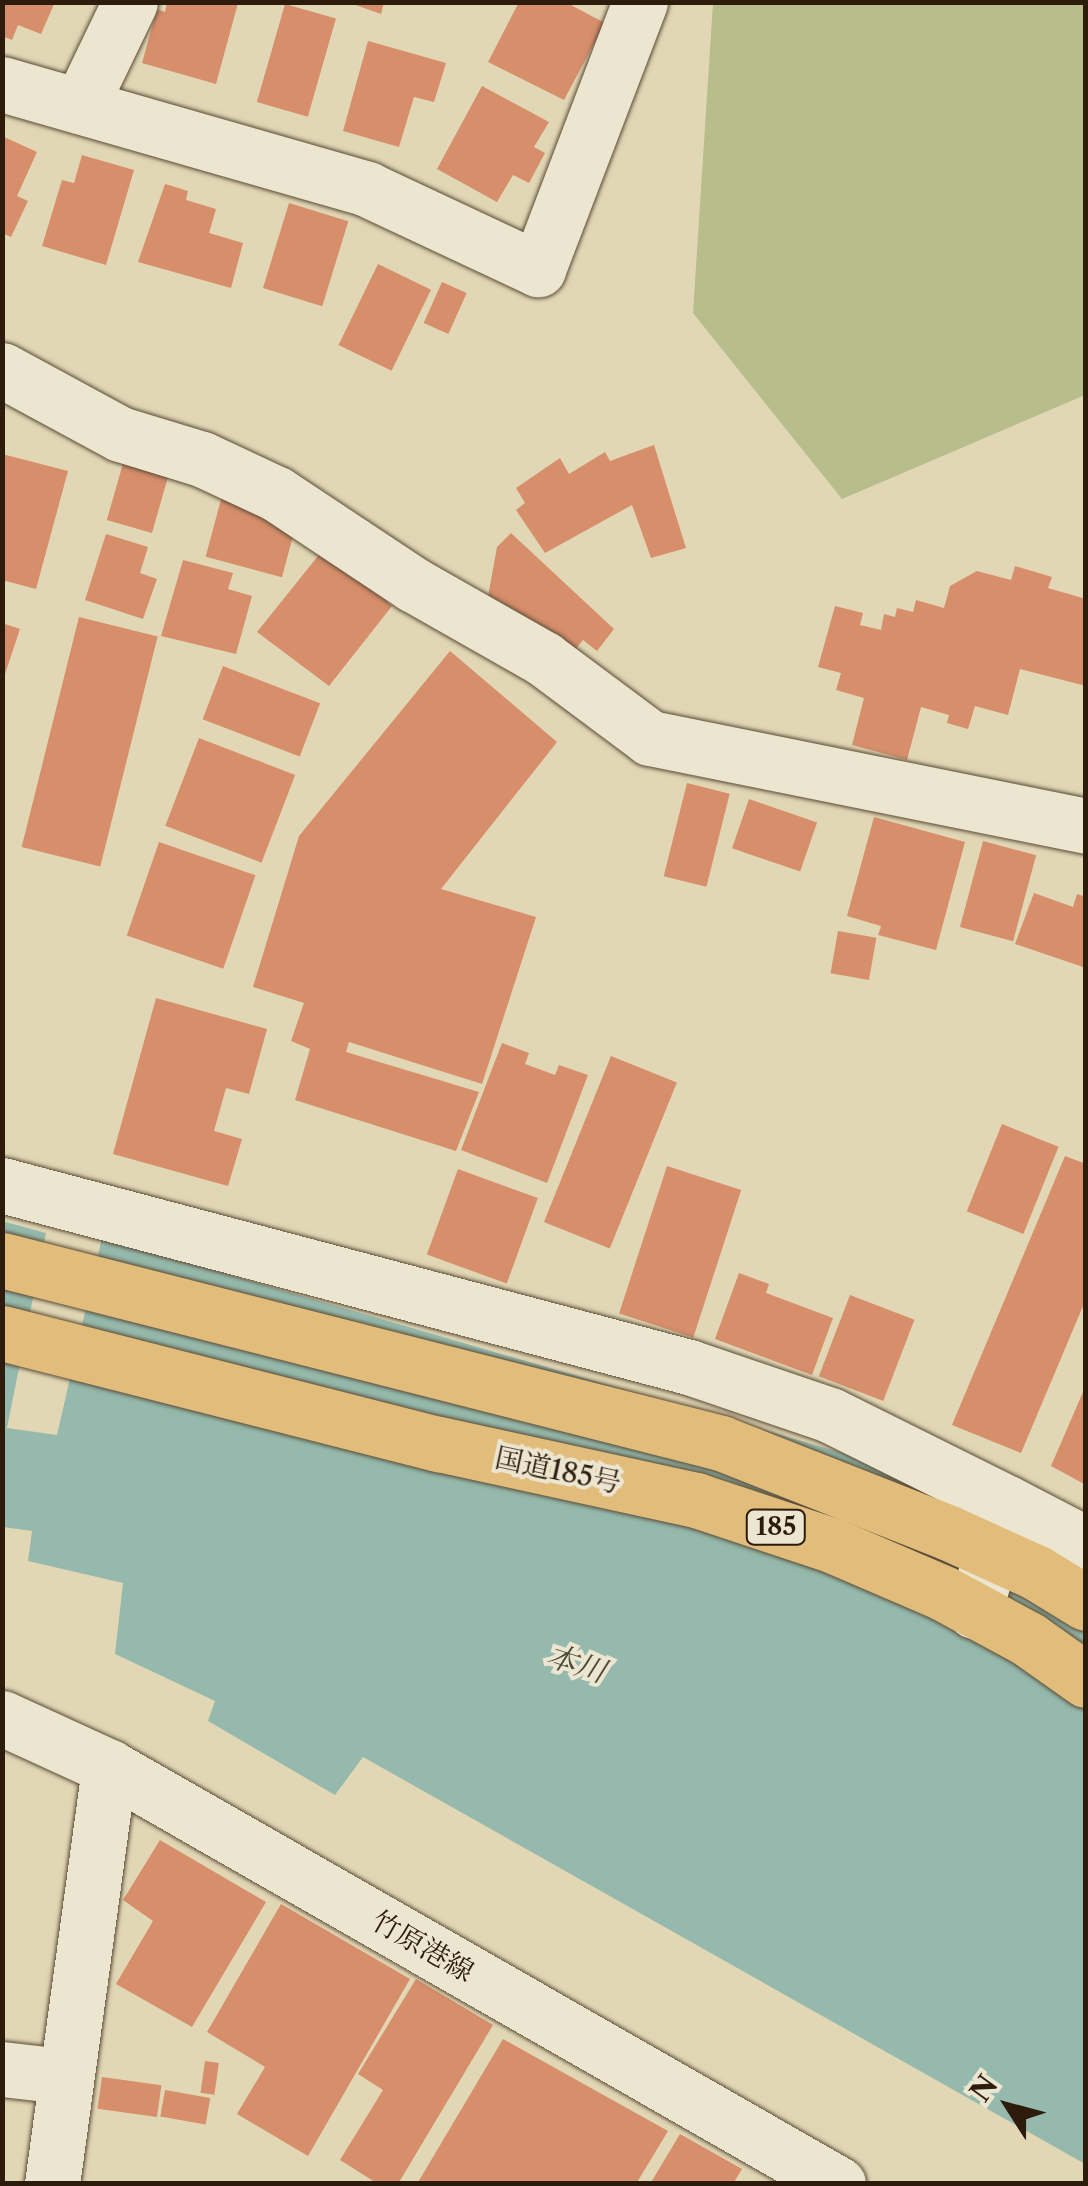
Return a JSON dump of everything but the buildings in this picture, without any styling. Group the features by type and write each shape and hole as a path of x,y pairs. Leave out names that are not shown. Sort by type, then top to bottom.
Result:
{"highway":[{"name":"185","path":"2,1260 721,1443 999,1525 1086,1603"},
{"name":"国道185号","path":"2,1333 439,1444 696,1500 834,1546 974,1611 1028,1640 1086,1680"}],"street":[{"path":"80,106 130,2"},
{"path":"2,84 366,189 538,269 640,2"},
{"path":"2,370 120,434 202,460 277,494 414,585 544,660 650,738 1086,826"},
{"path":"2,1184 689,1367 830,1415 999,1525 1086,1544"},
{"path":"974,1611 999,1525"},
{"name":"竹原港線","path":"2,1718 109,1767 838,2184"},
{"path":"52,2184 63,2076 109,1767"},
{"path":"2,2069 63,2076"}],"green space":[{"path":"713,3 1085,3 1085,395 842,499 693,313"}],"water":[{"name":"本川","path":"2,1221 46,1233 7,1428 57,1435 102,1238 884,1465 1085,1571 1085,2164 363,1757 335,1795 208,1721 215,1701 115,1654 123,1583 28,1561 32,1531 3,1527"}]}
